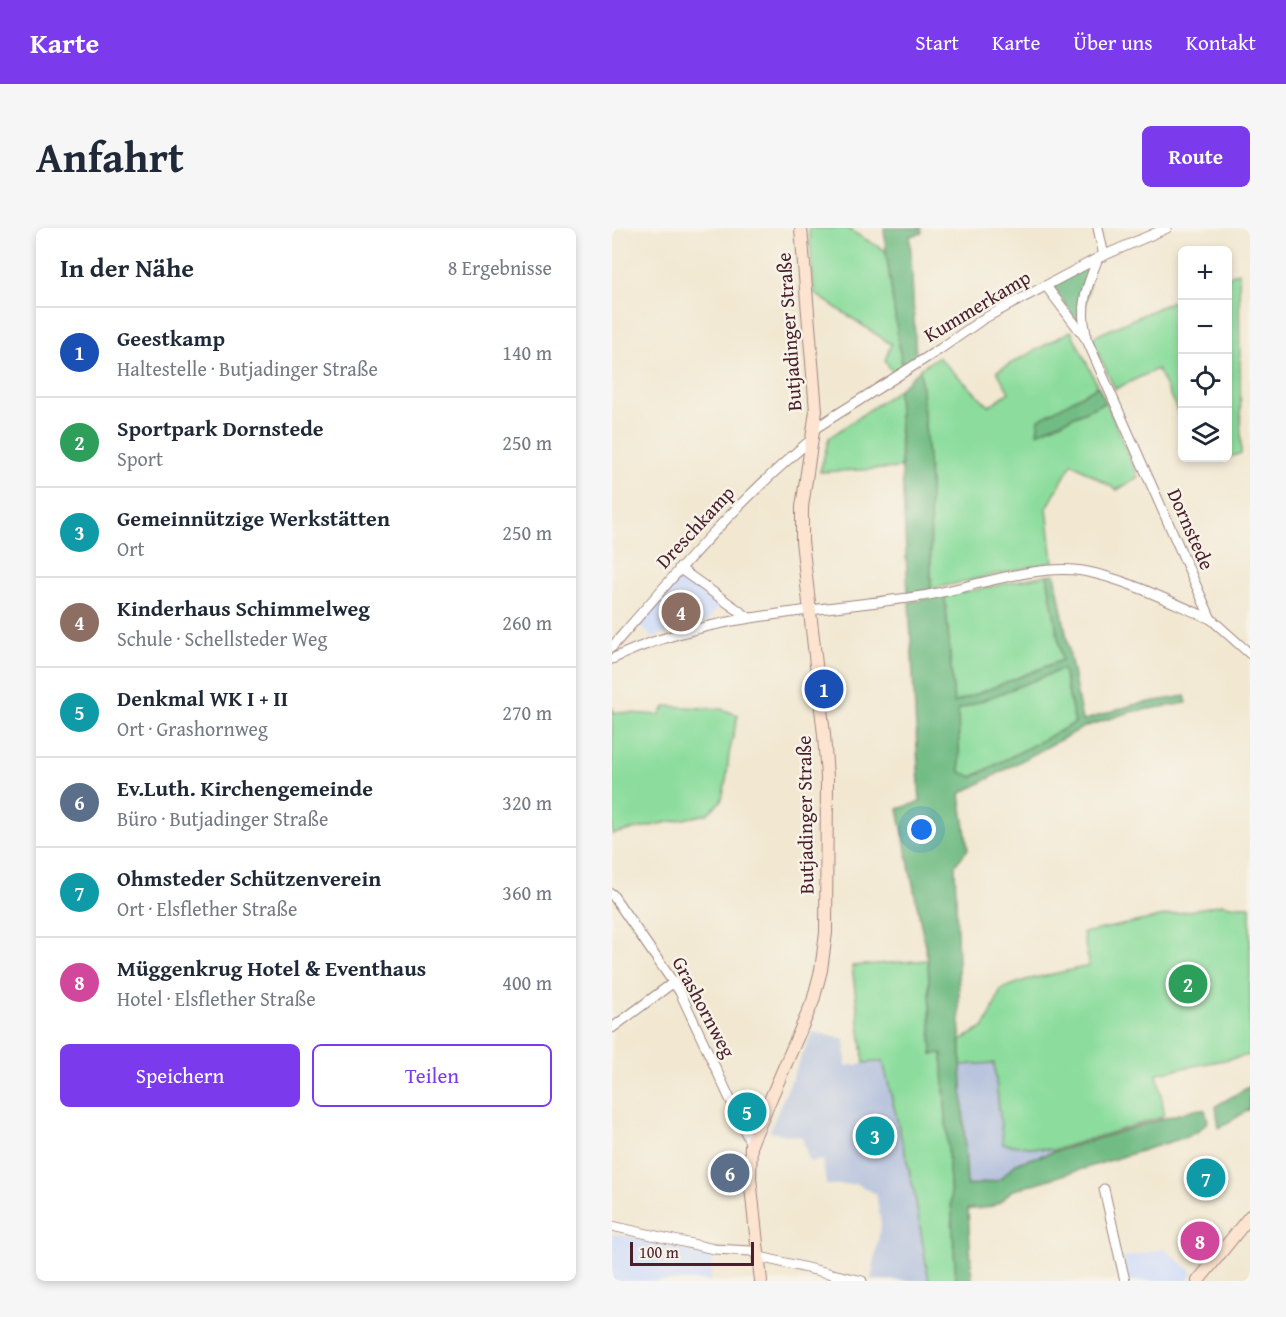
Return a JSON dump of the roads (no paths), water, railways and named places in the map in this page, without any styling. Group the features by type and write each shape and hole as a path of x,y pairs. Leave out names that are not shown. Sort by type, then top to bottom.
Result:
{"street":[{"name":"Butjadinger Straße","path":"761,1281 750,1178 751,1144 813,1001 821,970 826,933 827,777 801,524 816,411 801,228"},
{"path":"1098,228 1101,257"},
{"name":"Kummerkamp","path":"813,434 983,319 1101,257 1167,228"},
{"name":"Dornstede","path":"1101,257 1086,289 1082,317 1087,340 1211,619 1250,654"},
{"name":"Dornstede","path":"1046,286 1087,340"},
{"name":"Dreschkamp","path":"612,647 680,568 813,434"},
{"path":"680,568 749,618"},
{"path":"612,659 655,640 710,625 923,596 1052,569 1083,571 1119,581 1211,619"},
{"name":"Grashornweg","path":"612,894 674,982 696,1023 732,1107 751,1144"},
{"path":"612,1028 674,982"},
{"path":"1104,1189 1125,1281"},
{"path":"1198,1281 1250,1216"},
{"path":"612,1226 714,1248 751,1251 764,1258 862,1281"}],"place":[{"name":"Kinderhaus Schimmelweg","path":"681,612"},
{"name":"Geestkamp","path":"824,689"},
{"name":"Sportpark Dornstede","path":"1188,984"},
{"name":"Denkmal WK I + II","path":"747,1112"},
{"name":"Gemeinnützige Werkstätten","path":"875,1136"},
{"name":"Ev.Luth. Kirchengemeinde","path":"730,1173"},
{"name":"Ohmsteder Schützenverein","path":"1206,1178"},
{"name":"Müggenkrug Hotel & Eventhaus","path":"1200,1241"}]}
